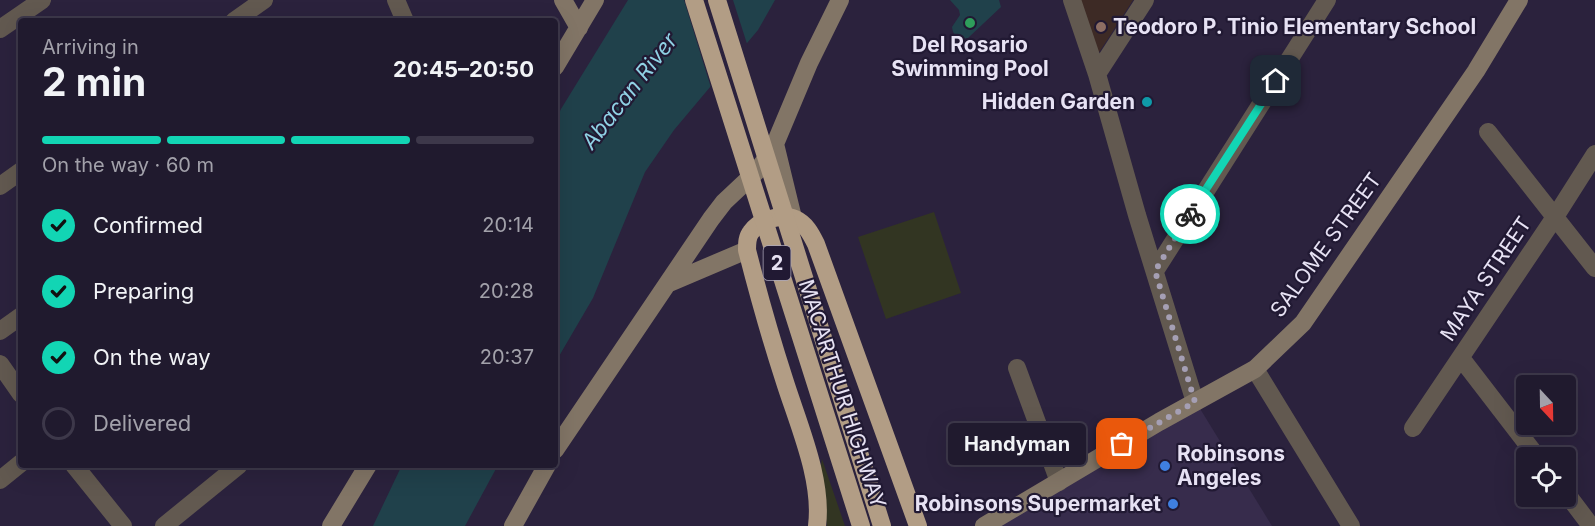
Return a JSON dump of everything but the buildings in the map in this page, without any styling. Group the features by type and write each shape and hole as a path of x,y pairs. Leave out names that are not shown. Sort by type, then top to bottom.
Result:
{"highway":[{"name":"MACARTHUR HIGHWAY","path":"694,0 861,526"},
{"name":"MACARTHUR HIGHWAY","path":"717,0 882,526"},
{"path":"817,526 817,499 812,468 777,359 747,250 749,234 754,228 774,218 793,218 807,227 816,244 916,524"}],"street":[{"path":"0,29 42,0"},
{"path":"238,18 264,0"},
{"path":"396,0 404,18"},
{"path":"562,0 579,28"},
{"path":"558,62 595,0"},
{"path":"558,446 724,202 757,171 775,144 808,63 840,0"},
{"path":"1072,0 1097,74 1137,216 1195,402"},
{"path":"1097,74 1145,0"},
{"path":"1155,271 1327,0"},
{"name":"SALOME STREET","path":"984,526 1255,369 1303,323 1451,104 1476,71 1519,0"},
{"path":"1488,132 1595,268"},
{"path":"775,144 793,218"},
{"name":"MAYA STREET","path":"1413,428 1556,217 1595,154"},
{"path":"0,186 18,173"},
{"path":"667,284 747,250"},
{"path":"0,331 18,318"},
{"path":"1461,358 1530,447"},
{"path":"0,364 18,390"},
{"path":"1017,368 1059,482"},
{"path":"1255,369 1351,526"},
{"path":"0,480 18,465"},
{"path":"76,468 123,526"},
{"path":"164,526 235,468"},
{"path":"331,526 366,468"},
{"path":"513,526 545,468"},
{"path":"1576,506 1592,526"}],"shaded area":[{"name":"Teodoro P. Tinio Elementary School","path":"1075,0 1133,0 1098,54"},
{"name":"Robinsons Angeles","path":"1199,407 1272,526 991,526"}],"green space":[{"path":"934,212 961,293 886,319 858,237"},
{"path":"822,459 845,526 827,526 820,471"}],"water":[{"name":"Abacan River","path":"628,0 775,0 758,30 674,130 645,172 593,298 558,358 558,116"},
{"name":"Del Rosario Swimming Pool","path":"950,0 999,0 1001,7 968,38 961,39 952,27 960,15 959,10"},
{"path":"401,468 496,468 465,526 373,526"}],"pier":[{"path":"684,0 733,0 748,47 712,91"}],"way so far":[{"path":"1122,444 1195,402 1155,271 1190,214"}],"place":[{"name":"Del Rosario Swimming Pool","path":"970,23"},
{"name":"Teodoro P. Tinio Elementary School","path":"1101,27"},
{"name":"Hidden Garden","path":"1147,102"},
{"name":"Handyman","path":"1122,444"},
{"name":"Robinsons Angeles","path":"1165,466"},
{"name":"Robinsons Supermarket","path":"1173,504"}],"route":[{"path":"1190,214 1276,81"}]}
